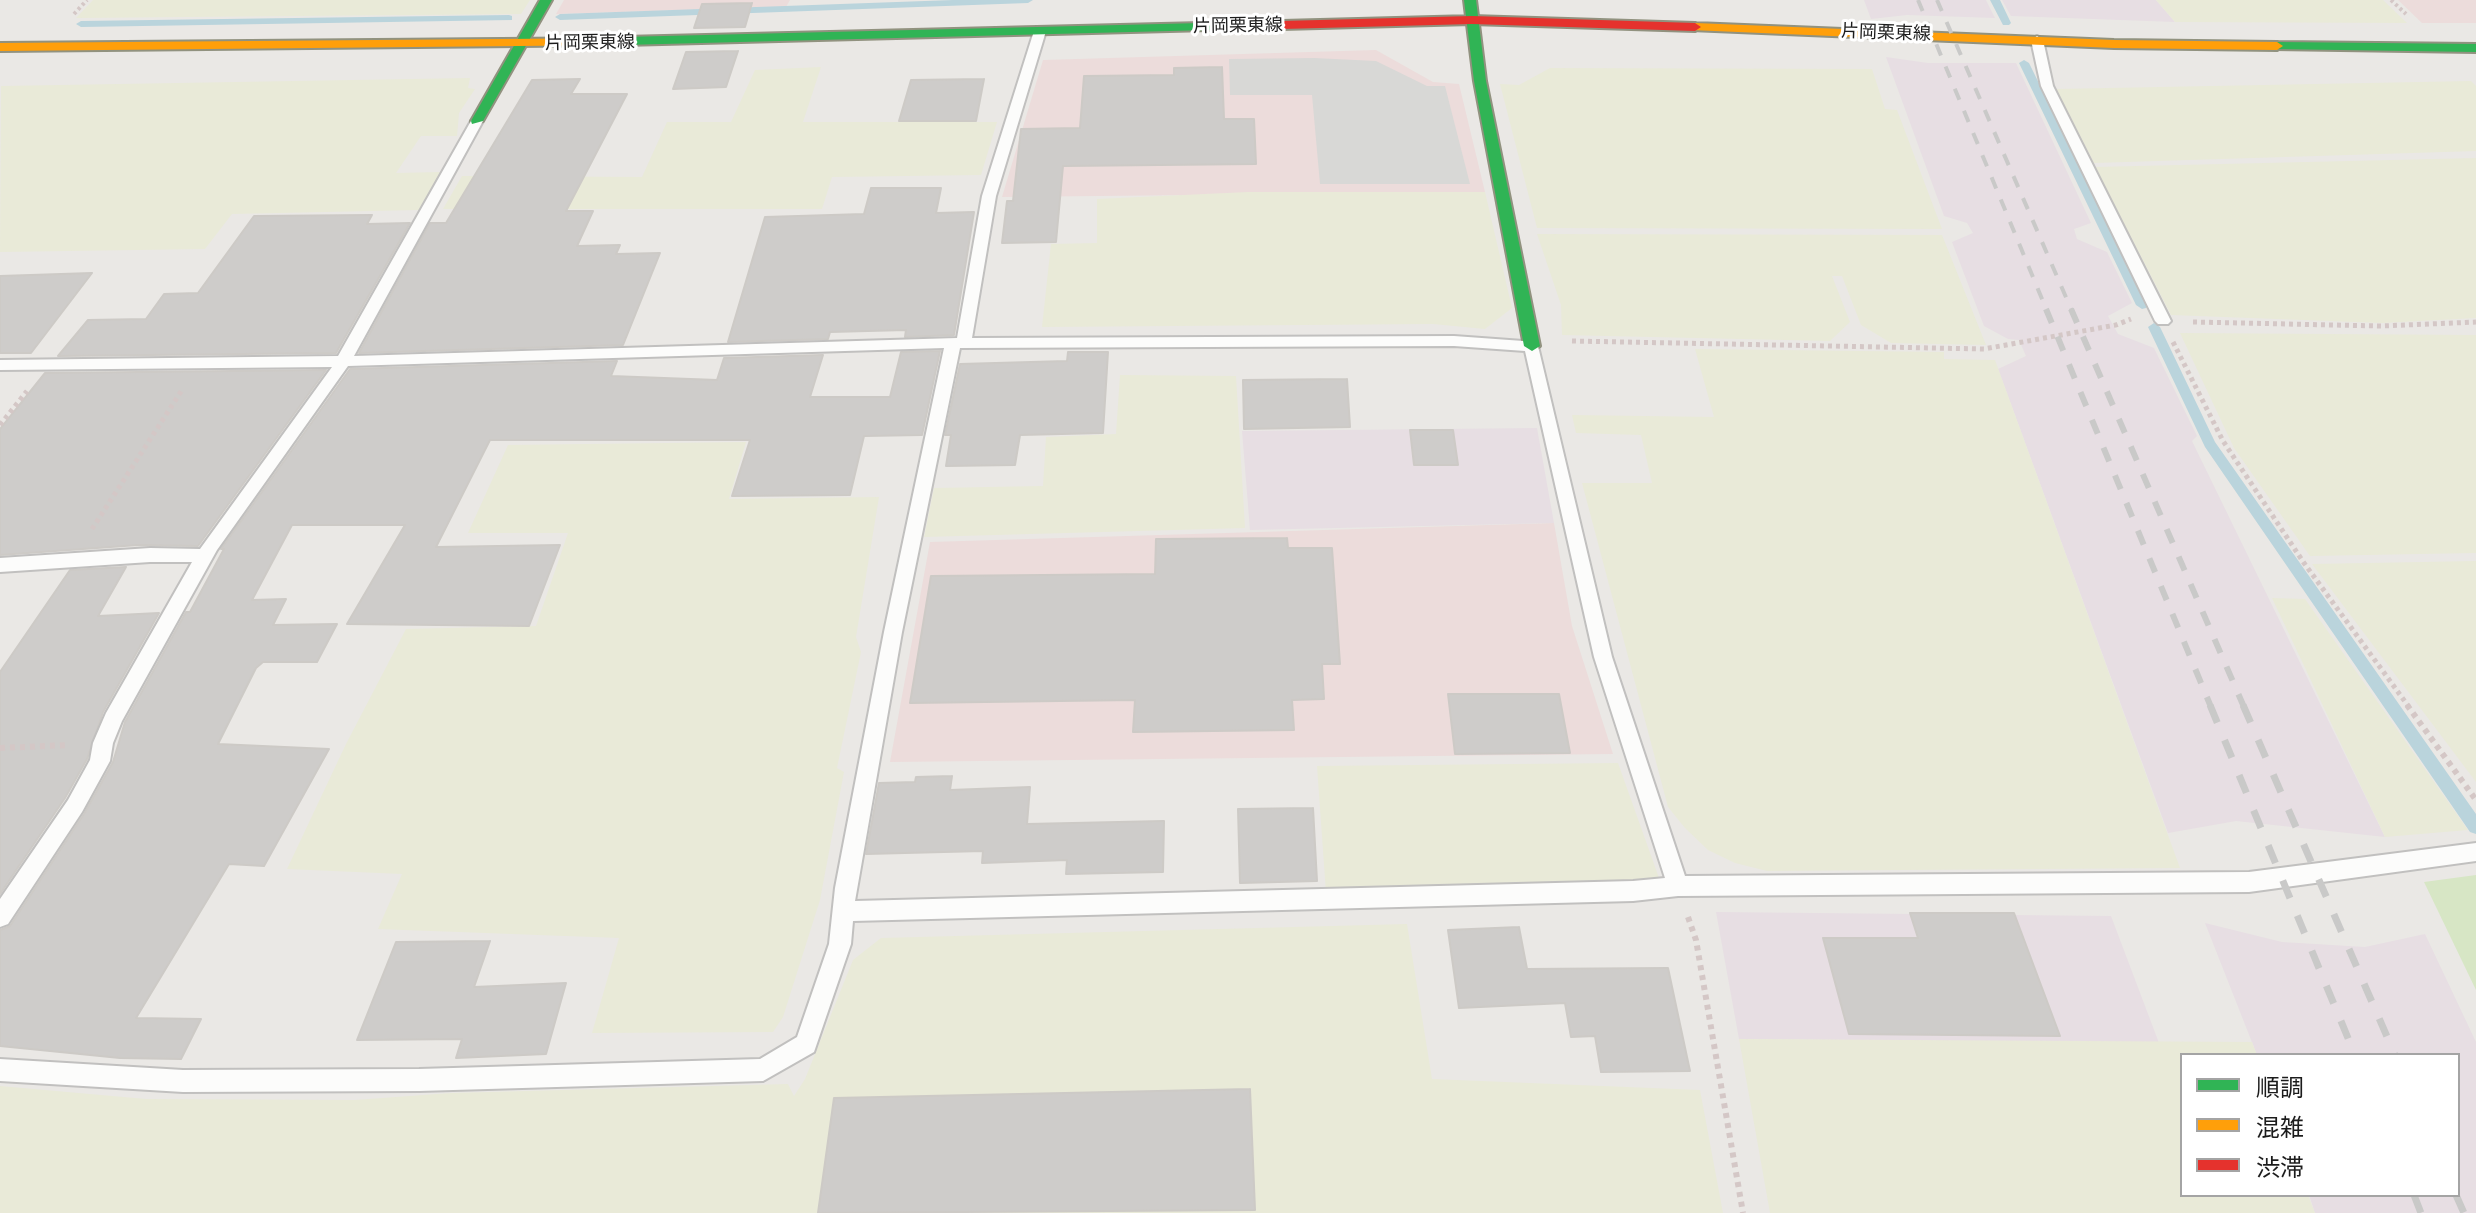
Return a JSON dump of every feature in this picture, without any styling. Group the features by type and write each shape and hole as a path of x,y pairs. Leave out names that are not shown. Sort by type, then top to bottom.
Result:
{"main road":[{"path":"477,121 546,0"},
{"path":"1470,0 1480,81 1532,346"},
{"name":"片岡栗東線","path":"0,47 520,44 1472,20 2037,40 2476,48"}],"lane":[{"path":"0,1070 199,1081 419,1080 763,1070 806,1044 840,944 845,888 890,647 989,196 1040,31"},
{"path":"2037,40 2047,86 2163,321"},
{"path":"2,911 75,806 100,761 105,736 205,556 343,359 477,121"},
{"path":"0,365 200,363 959,343 1454,341 1532,346 1603,657 1678,886"},
{"path":"0,565 205,556"},
{"path":"844,911 1633,891 1678,886 2249,882 2476,852"}],"path":[{"path":"1532,346 1555,340 1984,349 2116,325 2139,315 2163,321 2381,326 2476,322"},
{"path":"2163,321 2223,441 2304,563 2476,800"},
{"path":"72,560 200,363"},
{"path":"0,748 65,746 105,736"},
{"path":"1678,886 1696,940 1743,1213"}],"shaded area":[{"path":"564,0 790,0 786,7 556,14"},
{"path":"1864,0 1986,0 1995,18 1907,15 1871,19"},
{"path":"2002,0 2156,0 2175,22 2011,16"},
{"path":"2398,0 2476,0 2476,23 2422,23"},
{"path":"1376,50 1433,82 1459,84 1485,192 1002,197 1043,60"},
{"path":"1886,57 1928,63 2016,63 2091,223 2074,229 2077,239 2107,252 2132,303 2108,316 2118,334 2154,348 2197,436 2192,441 2385,837 2236,821 2168,833 1998,369 2026,356 2019,340 2008,339 1984,326 1952,242 1973,233 1967,223 1944,216"},
{"path":"1229,59 1376,61 1427,86 1445,86 1470,184 1320,184 1312,95 1230,95"},
{"path":"1537,428 1554,523 1250,530 1242,431"},
{"path":"1554,523 1572,626 1613,754 890,762 930,542"},
{"path":"1716,912 2111,916 2159,1043 1739,1039"},
{"path":"2205,923 2282,942 2365,947 2425,934 2476,1042 2476,1213 2315,1213 2310,1197 2460,1197 2460,1053 2256,1053"}],"green space":[{"path":"93,0 530,0 521,14 76,18"},
{"path":"2156,0 2383,0 2407,23 2175,22"},
{"path":"821,67 803,122 997,122 981,175 832,177 822,209 443,209 462,176 642,177 667,122 731,122 755,70"},
{"path":"1550,68 1872,69 1885,109 1897,110 1942,229 1537,228 1500,84 1519,85"},
{"path":"470,78 468,88 475,89 459,113 457,136 421,136 396,173 441,172 419,210 232,214 205,249 0,252 1,86"},
{"path":"2471,81 2476,86 2476,151 2094,163 2056,89"},
{"path":"2476,158 2476,318 2382,323 2171,315 2095,167"},
{"path":"1248,192 1485,192 1512,308 1485,329 1433,324 1042,327 1051,244 1097,243 1097,199"},
{"path":"1537,234 1942,235 1986,345 1891,343 1861,325 1842,276 1832,276 1850,322 1830,341 1562,335 1561,305"},
{"path":"2180,333 2476,335 2476,553 2310,556 2234,448"},
{"path":"1695,349 1944,352 1944,359 1995,360 2180,868 1767,871 1735,863 1708,850 1685,828 1668,807 1582,483 1652,483 1641,435 1576,433 1572,415 1714,417"},
{"path":"1120,375 1236,376 1245,528 924,537 934,488 1043,486 1046,437 1116,434"},
{"path":"746,442 729,499 879,497 856,637 861,652 837,768 844,772 820,900 783,1017 773,1032 592,1033 619,938 378,929 402,874 287,869 346,744 406,629 536,626 568,533 468,533 508,445"},
{"path":"2476,561 2476,782 2312,564"},
{"path":"2272,598 2305,599 2468,830 2385,837"},
{"path":"1618,763 1659,878 1629,887 1326,893 1317,766"},
{"path":"2476,875 2476,990 2424,882"},
{"path":"1407,924 1432,1079 1700,1090 1723,1213 0,1213 0,1086 146,1099 355,1100 451,1093 788,1084 794,1096 805,1079 853,960 881,938"},
{"path":"1739,1039 2252,1042 2256,1053 2180,1053 2180,1197 2309,1197 2315,1213 1770,1213"}],"building":[{"path":"752,3 745,27 694,28 702,4"},
{"path":"738,51 726,87 673,89 686,52"},
{"path":"1222,67 1224,119 1254,119 1256,164 1063,166 1056,242 1002,243 1007,201 1013,201 1021,129 1080,128 1084,76 1174,75 1174,68"},
{"path":"580,79 571,94 627,94 566,211 593,211 577,246 620,245 616,254 660,253 623,345 359,353 430,223 446,223 532,80"},
{"path":"984,79 976,121 899,121 911,80"},
{"path":"871,188 941,188 936,213 974,212 954,335 905,337 906,330 830,332 828,339 728,342 765,217 864,214"},
{"path":"372,215 367,224 410,223 336,353 58,356 88,320 146,319 164,294 198,293 254,216"},
{"path":"92,273 31,353 0,353 0,276"},
{"path":"940,351 922,435 864,436 850,495 732,496 750,440 490,440 436,547 560,545 529,626 347,624 405,525 292,525 252,600 286,599 273,625 337,624 317,662 263,662 256,668 218,744 329,749 264,866 229,864 136,1018 201,1019 181,1059 120,1058 0,1046 0,930 10,926 84,814 113,762 125,722 186,612 190,612 224,549 221,549 350,369 617,361 611,376 717,380 724,358 823,355 810,397 890,397 901,352"},
{"path":"1068,352 1108,352 1103,433 1020,435 1015,465 946,466 951,435 945,435 960,364 1067,361"},
{"path":"326,370 198,546 138,545 0,555 0,429 45,373"},
{"path":"1347,379 1350,427 1244,429 1243,380"},
{"path":"1410,430 1453,430 1458,465 1414,465"},
{"path":"1287,538 1288,548 1332,548 1340,664 1322,664 1324,699 1292,700 1294,730 1133,732 1135,700 910,703 931,576 1155,574 1156,539"},
{"path":"126,567 98,616 159,613 103,712 87,759 65,798 0,894 0,672 70,570"},
{"path":"1448,694 1559,694 1570,753 1455,754"},
{"path":"952,776 950,790 1030,787 1027,824 1164,821 1163,872 1066,874 1067,860 982,863 983,851 866,854 879,783 915,782 916,777"},
{"path":"1313,808 1317,881 1240,883 1238,809"},
{"path":"1910,913 2014,913 2060,1036 1849,1034 1823,938 1918,938"},
{"path":"1519,927 1527,969 1668,968 1690,1071 1601,1072 1595,1036 1571,1037 1565,1003 1459,1008 1448,930"},
{"path":"490,941 474,987 566,983 546,1054 456,1058 462,1039 357,1040 396,942"},
{"path":"1250,1089 1255,1210 818,1213 834,1098"}],"waterway":[{"path":"560,17 1028,0"},
{"path":"1995,0 2006,23"},
{"path":"81,24 509,18"},
{"path":"2024,63 2142,305"},
{"path":"2154,327 2209,444 2476,827"}],"railway":[{"path":"1918,0 2047,311"},
{"path":"1937,0 2072,311"},
{"path":"2046,309 2211,707"},
{"path":"2071,309 2244,707"},
{"path":"2210,705 2354,1053"},
{"path":"2243,705 2394,1053"},
{"path":"2415,1197 2421,1213"},
{"path":"2457,1197 2464,1213"}],"traffic: fast":[{"path":"477,121 546,0"},
{"path":"1470,0 1480,81 1532,346"},
{"path":"623,41 1244,26"},
{"path":"2277,46 2476,48"}],"traffic: slow":[{"path":"1695,27 2114,44 2277,46"},
{"path":"0,47 623,41"}],"traffic: jam":[{"path":"1244,26 1472,20 1695,27"}]}
